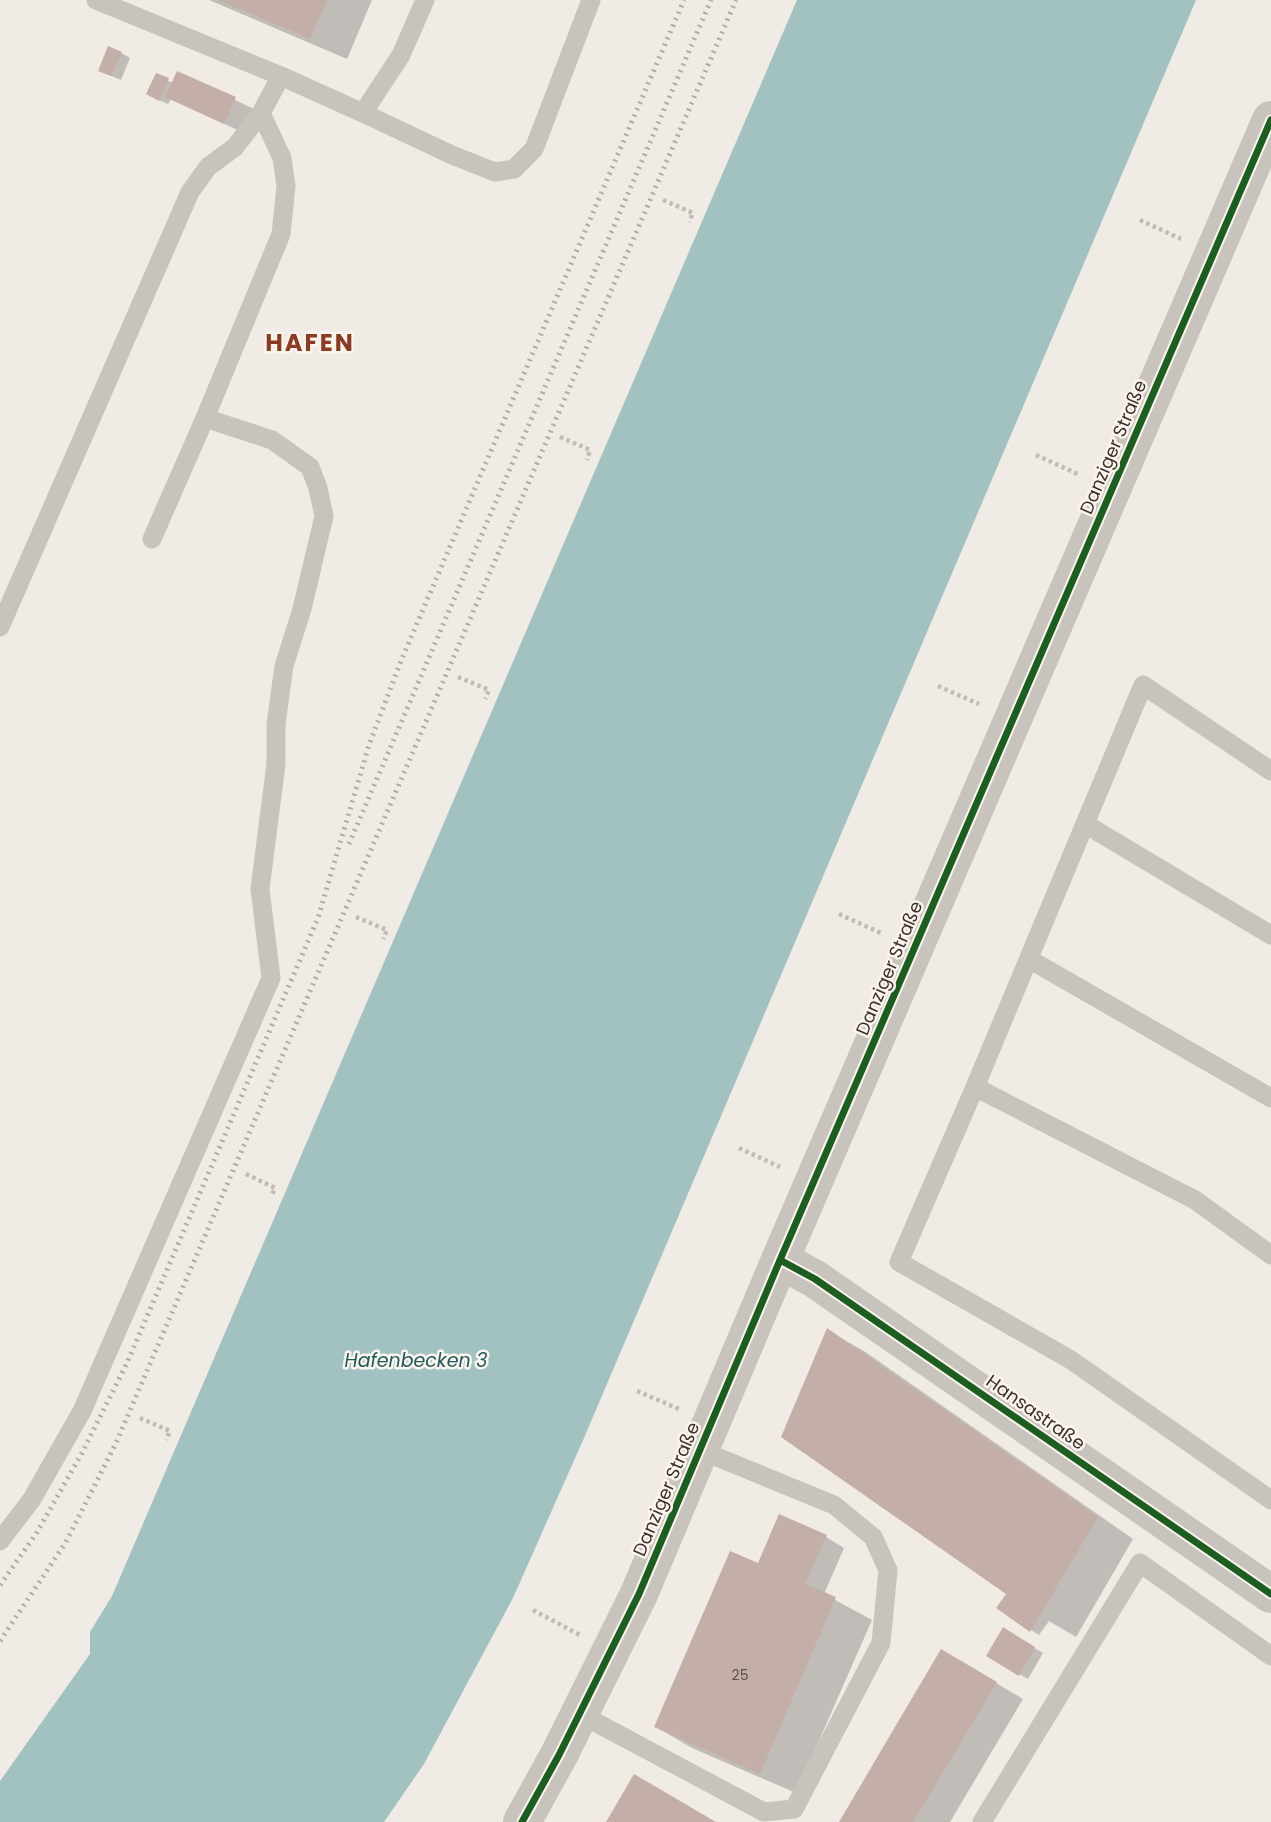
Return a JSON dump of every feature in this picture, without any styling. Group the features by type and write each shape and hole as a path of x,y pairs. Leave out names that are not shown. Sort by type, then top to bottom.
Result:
{"street":[{"name":"Danziger Straße","path":"522,1822 580,1714 639,1594 1271,120"},
{"name":"Hansastraße","path":"780,1260 815,1279 1271,1594"}],"lane":[{"path":"96,0 281,76 495,172 514,169 534,149 591,0"},
{"path":"363,113 401,55 425,0"},
{"path":"0,627 190,192 208,167 235,147 261,113 281,76"},
{"path":"152,539 281,234 286,186 282,158 261,113"},
{"path":"0,1541 32,1499 82,1411 271,978 260,889 276,764 276,724 284,666 305,598 324,516 310,467 272,440 205,418"},
{"path":"1271,771 1143,685 899,1262 1071,1360 1271,1500"},
{"path":"1085,824 1271,935"},
{"path":"1029,959 1271,1098"},
{"path":"975,1087 1195,1200 1271,1255"},
{"path":"580,1714 764,1812 794,1809 881,1643 888,1570 873,1537 834,1506 700,1450"},
{"path":"982,1822 1140,1563 1271,1656"}],"path":[{"path":"663,200 693,213 690,222"},
{"path":"1140,220 1189,242"},
{"path":"560,437 590,450 587,460"},
{"path":"1036,455 1084,477"},
{"path":"458,677 489,690 485,699"},
{"path":"938,686 986,707"},
{"path":"839,914 888,936"},
{"path":"356,916 387,930 383,939"},
{"path":"739,1148 787,1170"},
{"path":"246,1174 275,1188 271,1197"},
{"path":"637,1391 686,1412"},
{"path":"140,1418 170,1431 166,1440"},
{"path":"533,1610 584,1637"}],"water":[{"name":"Hafenbecken 3","path":"797,0 1196,0 584,1438 513,1598 424,1764 384,1822 0,1822 0,1781 90,1654 90,1632 112,1596"}],"building":[{"path":"218,0 327,0 310,39"},
{"path":"108,46 122,52 111,76 98,71"},
{"path":"177,71 236,97 224,124 165,97"},
{"path":"156,73 169,78 159,101 146,94"},
{"path":"827,1328 1098,1517 1030,1632 996,1608 1006,1594 781,1437"},
{"path":"779,1514 827,1535 805,1584 836,1597 760,1774 654,1727 730,1551 758,1563"},
{"path":"1003,1627 1035,1647 1019,1676 986,1656"},
{"path":"941,1649 997,1682 913,1822 839,1822"},
{"path":"634,1774 716,1822 606,1822"}],"railway":[{"path":"0,1585 36,1534 82,1453 127,1363 318,918 369,745 401,661 684,0"},
{"path":"349,844 711,0"},
{"path":"0,1641 66,1542 116,1443 736,0"}],"cycle path":[{"path":"522,1822 559,1755 639,1594 1271,120"},
{"path":"780,1260 815,1279 1271,1594"}],"district":[{"name":"HAFEN","path":"310,342"}]}
